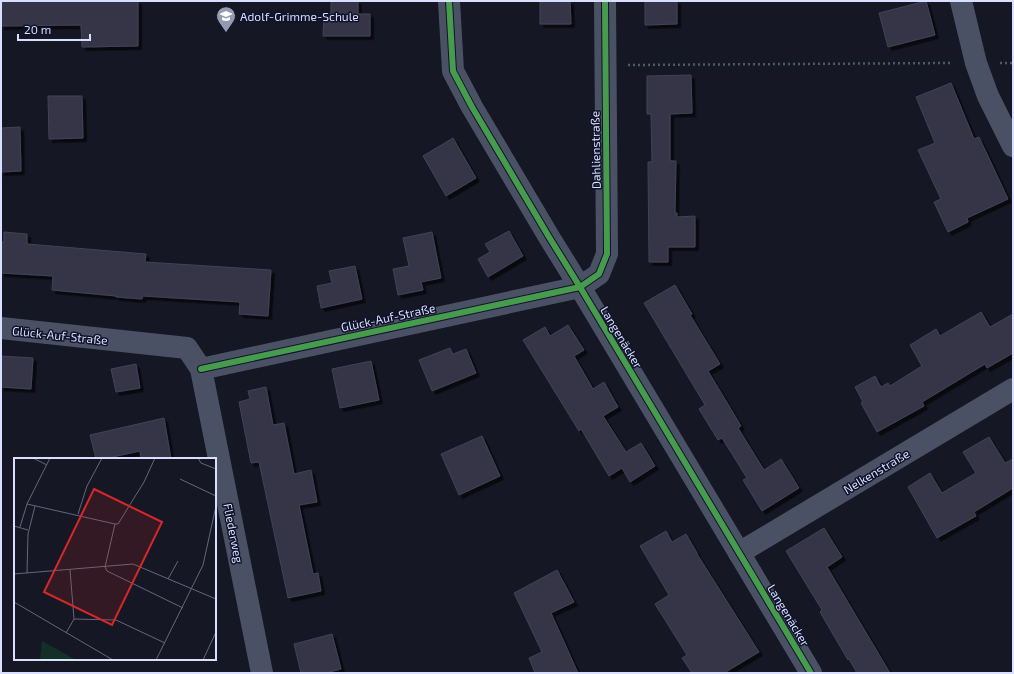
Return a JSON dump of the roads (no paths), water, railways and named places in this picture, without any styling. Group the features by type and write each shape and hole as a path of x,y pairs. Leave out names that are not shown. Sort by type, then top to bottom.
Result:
{"street":[{"name":"Langenäcker","path":"449,1 453,71 488,134 549,237 811,673"},
{"name":"Dahlienstraße","path":"580,287 599,274 607,254 605,1"},
{"path":"961,1 976,63 988,96 1013,146"},
{"name":"Glück-Auf-Straße","path":"1,328 187,348 201,369 580,287"},
{"name":"Fliederweg","path":"201,369 262,673"},
{"name":"Nelkenstraße","path":"739,553 1013,389"}],"place":[{"name":"Adolf-Grimme-Schule","path":"226,33"}]}
